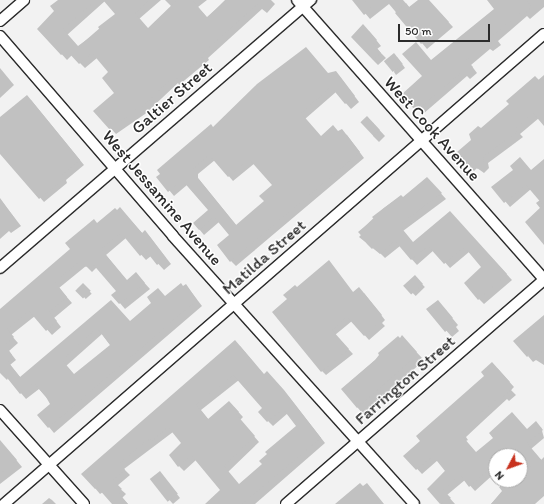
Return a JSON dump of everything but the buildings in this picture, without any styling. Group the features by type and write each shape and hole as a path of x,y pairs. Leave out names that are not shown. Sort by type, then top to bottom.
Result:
{"street":[{"path":"0,21 24,0"},
{"name":"West Cook Avenue","path":"303,2 544,280"},
{"name":"Galtier Street","path":"0,268 115,169 303,2"},
{"name":"Matilda Street","path":"4,504 544,34"},
{"name":"West Jessamine Avenue","path":"0,36 234,304 414,504"},
{"name":"Farrington Street","path":"286,504 544,280"},
{"path":"0,410 84,504"}]}
